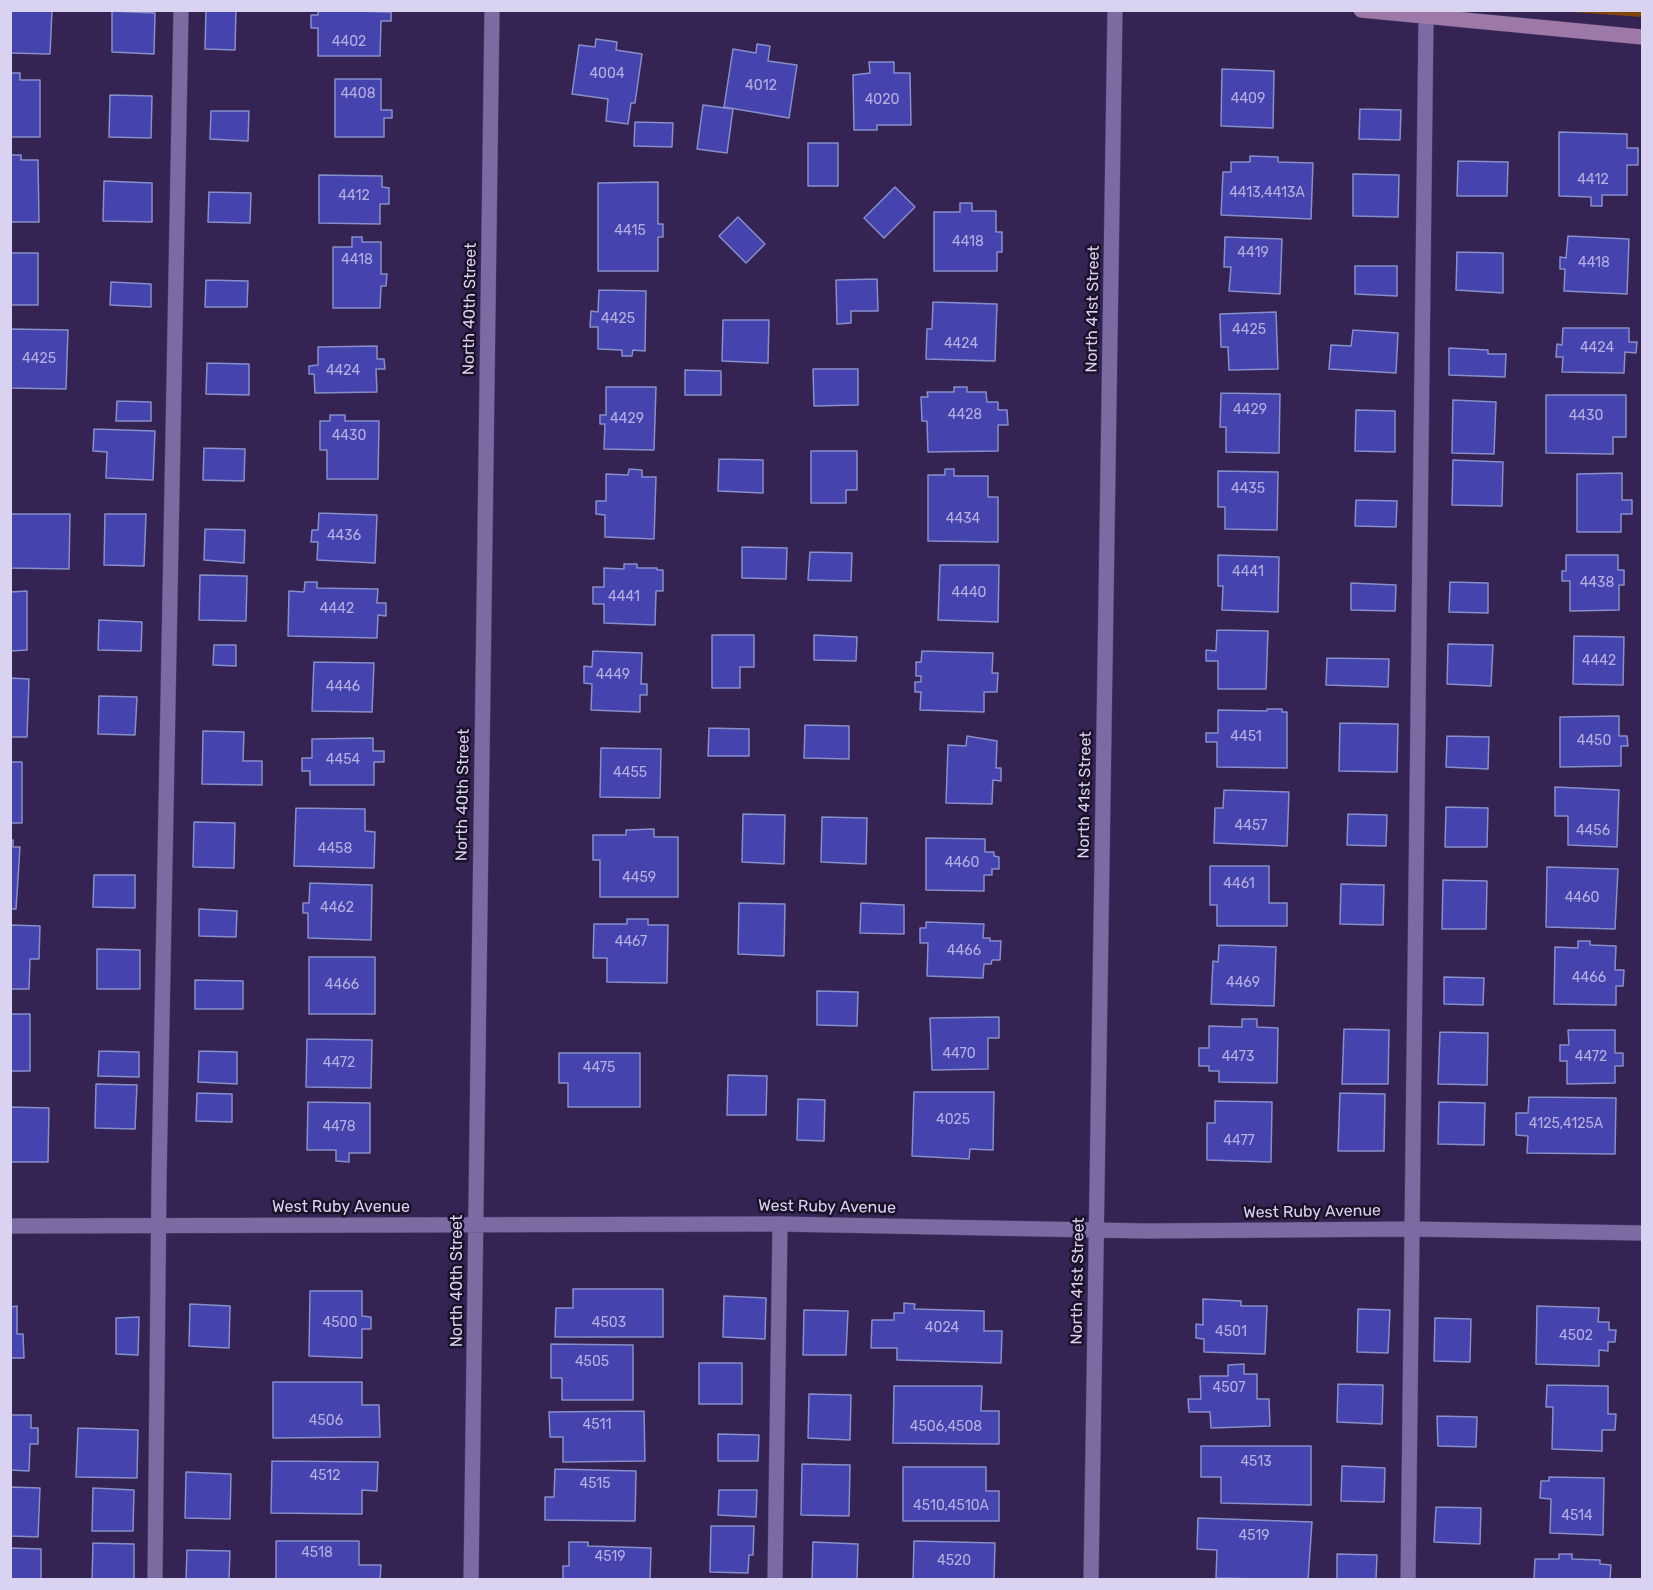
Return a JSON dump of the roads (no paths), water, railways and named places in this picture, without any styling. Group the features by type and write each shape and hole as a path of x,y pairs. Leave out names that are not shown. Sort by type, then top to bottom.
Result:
{"street":[{"path":"155,1580 158,1224 181,10"},
{"name":"North 40th Street","path":"471,1580 492,10"},
{"name":"North 41st Street","path":"1091,1580 1115,10"},
{"path":"1361,10 1642,37"},
{"path":"1408,1580 1426,17"},
{"path":"775,1580 780,1224"},
{"name":"West Ruby Avenue","path":"10,1226 780,1224 1146,1232 1413,1228 1642,1233"}]}
